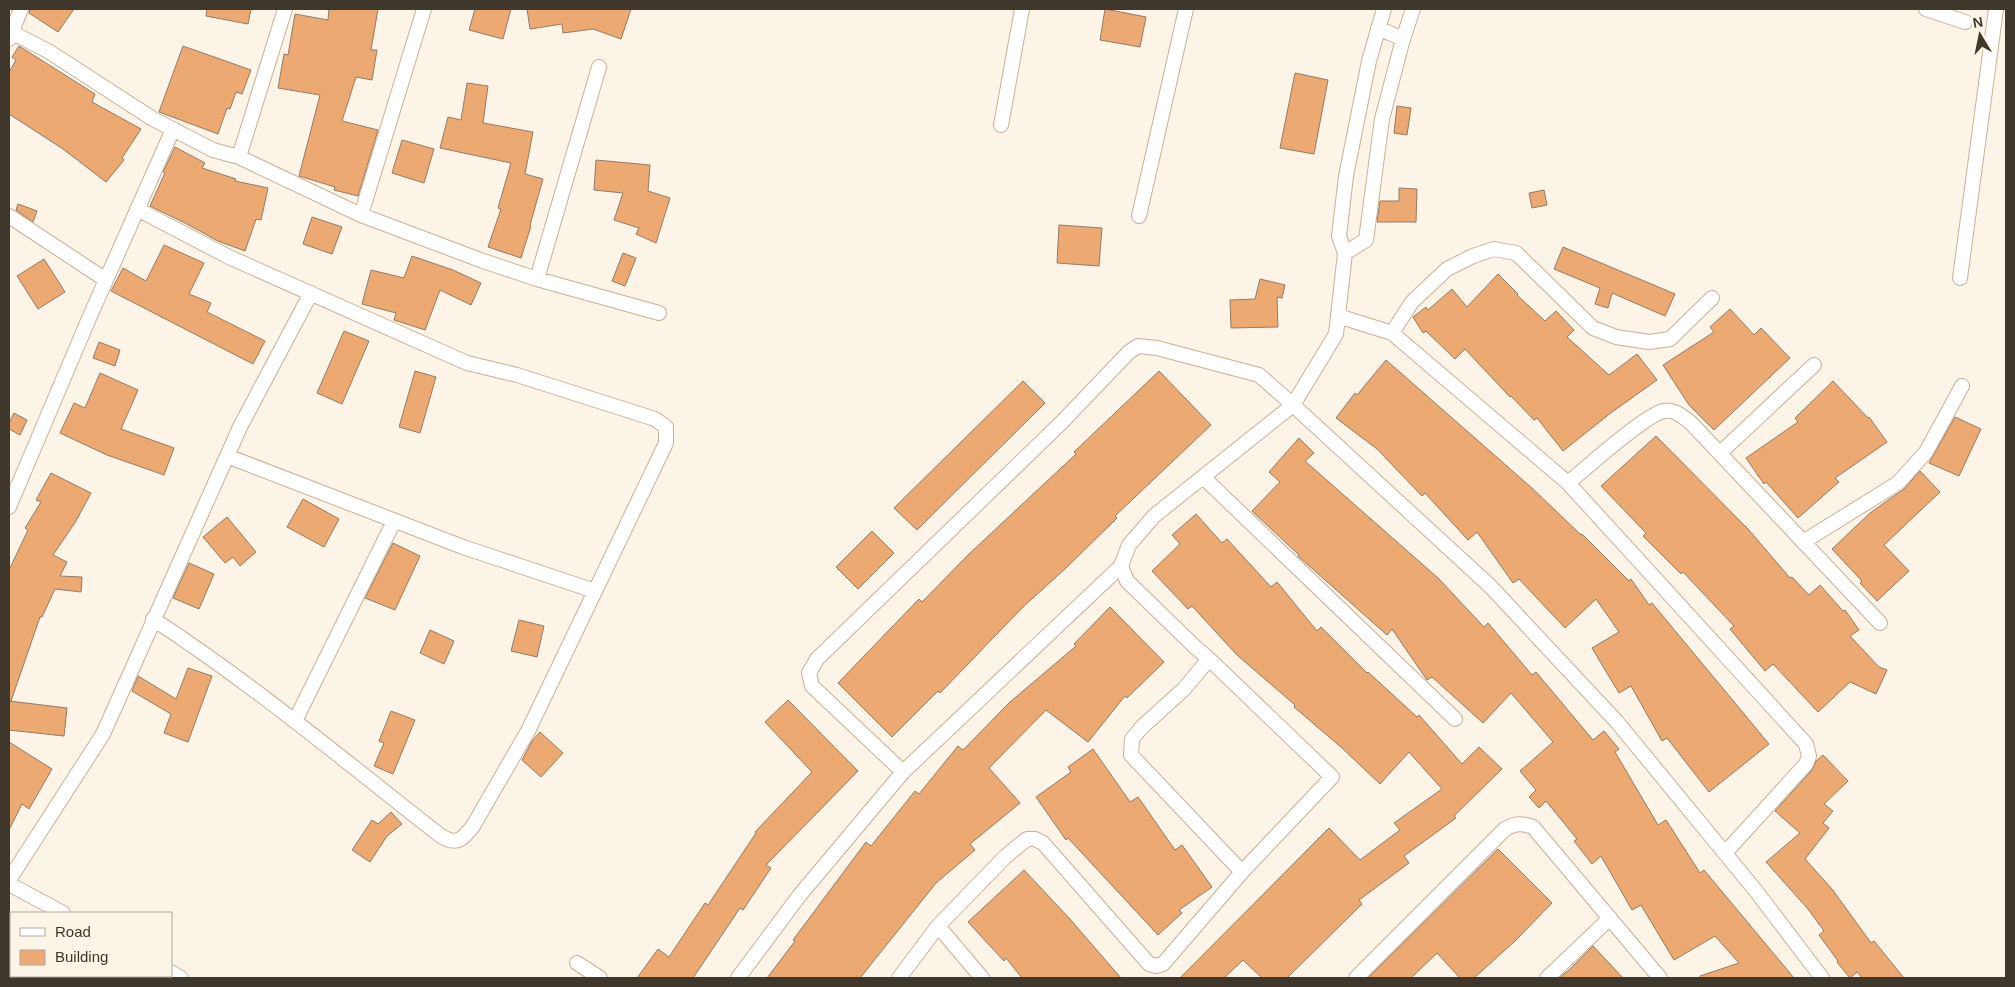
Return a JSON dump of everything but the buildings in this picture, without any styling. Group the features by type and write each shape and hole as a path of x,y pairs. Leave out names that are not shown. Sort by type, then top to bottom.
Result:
{"street":[{"path":"21,9 10,35 48,51 153,119 212,150 239,157 361,215 483,261 659,313"},
{"path":"239,157 285,9"},
{"path":"361,215 424,9"},
{"path":"1001,125 1022,9"},
{"path":"1139,216 1186,9"},
{"path":"738,978 799,896 903,772 1121,566 1129,545 1154,516 1293,405 1336,334 1345,252 1339,236 1346,176 1369,61 1384,9"},
{"path":"1345,252 1366,240 1382,119 1413,9"},
{"path":"1926,9 1965,22"},
{"path":"1960,278 1996,9"},
{"path":"1378,28 1403,39"},
{"path":"536,278 599,67"},
{"path":"9,507 173,129"},
{"path":"137,209 229,257 467,363 563,389 655,419 666,427 666,443 528,731 473,826 459,840 449,841 441,836 295,721 203,652 153,619"},
{"path":"9,216 106,280"},
{"path":"1392,333 1412,302 1448,269 1473,256 1494,249 1516,254 1593,328 1616,337 1649,342 1670,339 1712,298"},
{"path":"61,912 9,882 102,734 118,704 153,619 240,427 311,293"},
{"path":"1338,316 1392,333 1568,483 1806,744 1809,756 1806,764 1725,853"},
{"path":"903,772 812,686 809,673 816,659 1061,424 1129,352 1138,346 1157,348 1259,375 1490,586 1617,722 1756,890 1822,978"},
{"path":"1720,454 1814,365"},
{"path":"1803,542 1898,483 1926,452 1962,386"},
{"path":"1568,483 1647,419 1664,411 1678,413 1691,423 1880,623"},
{"path":"227,456 463,547 595,591"},
{"path":"1203,477 1455,719"},
{"path":"295,721 394,521"},
{"path":"899,978 938,926 1006,856 1027,839 1035,839 1043,843 1149,964 1156,966 1163,964 1242,872 1332,777 1127,581 1121,566"},
{"path":"1209,659 1184,689 1132,739 1131,755 1242,872"},
{"path":"1356,978 1505,829 1524,823 1533,828 1660,978"},
{"path":"1547,978 1610,918"},
{"path":"938,926 982,978"},
{"path":"577,963 600,978"}]}
